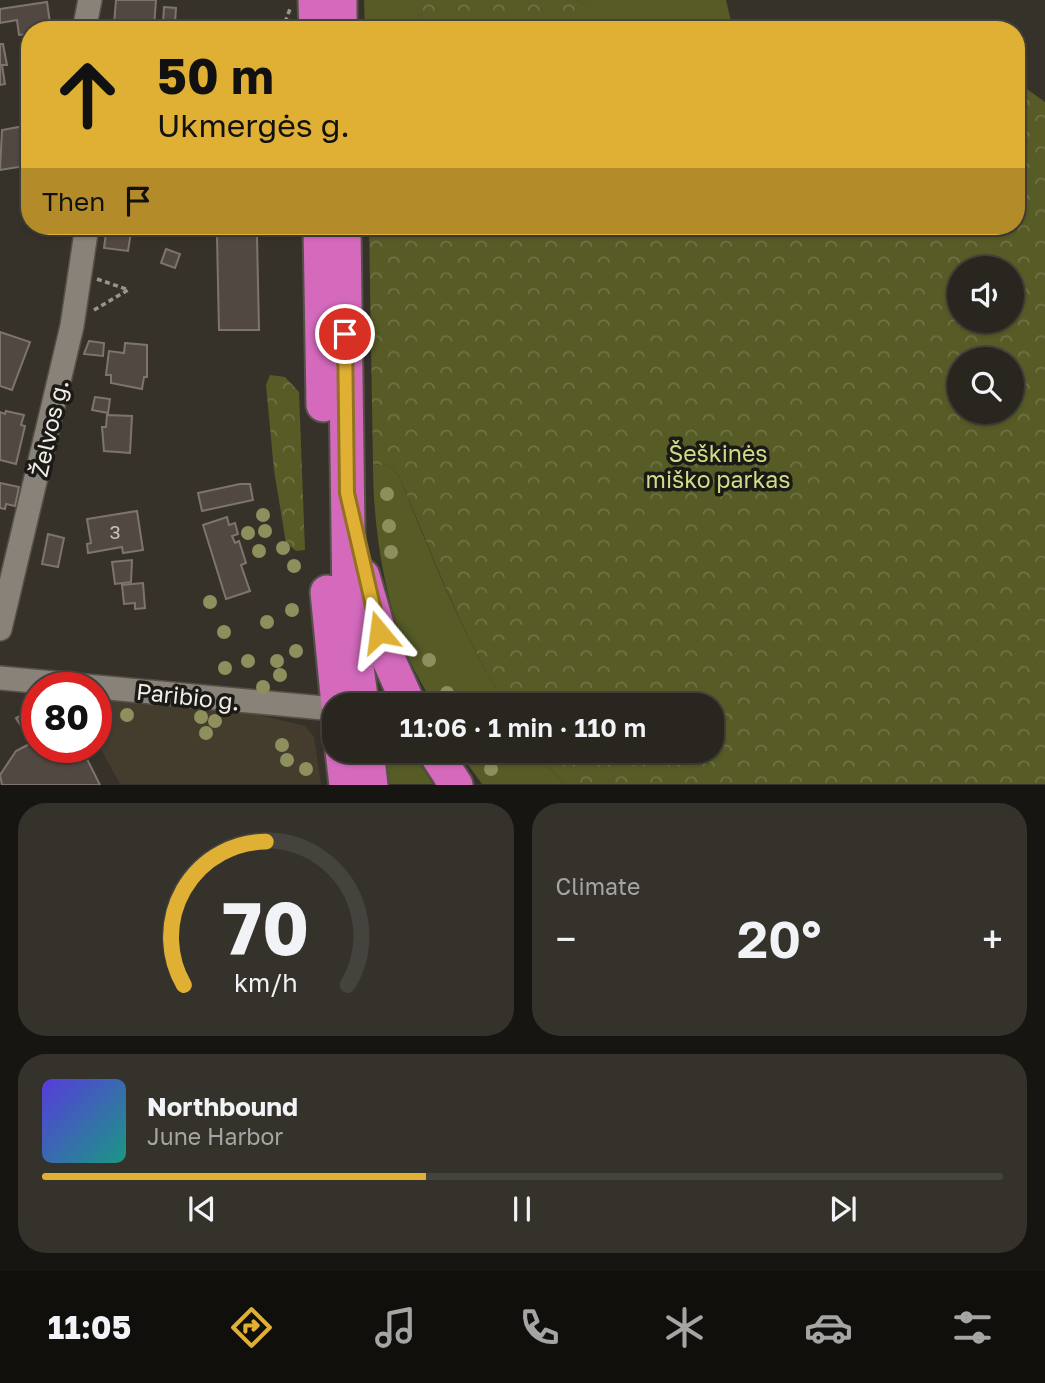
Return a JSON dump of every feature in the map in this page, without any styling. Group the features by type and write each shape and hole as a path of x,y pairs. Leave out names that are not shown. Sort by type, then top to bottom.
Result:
{"highway":[{"path":"315,0 316,21"},
{"path":"340,0 340,21"},
{"path":"320,235 327,610 337,693"},
{"path":"344,235 349,606 360,693"},
{"path":"347,493 374,615 384,649 404,693"},
{"path":"343,763 346,785"},
{"path":"368,763 371,785"},
{"path":"442,763 456,785"}],"street":[{"path":"86,21 90,0"},
{"name":"Želvos g.","path":"0,629 72,326 86,235"},
{"name":"Paribio g.","path":"0,678 322,708"}],"path":[{"path":"285,21 293,0"},
{"path":"72,326 116,294 128,290 82,274"}],"shaded area":[{"path":"112,696 199,701 305,726 314,737 321,784 120,784 109,763 112,763"}],"green space":[{"path":"364,0 425,0 418,21 365,21"},
{"path":"425,0 577,0 611,21 418,21 419,11"},
{"path":"577,0 726,0 731,21 610,21"},
{"name":"Šeškinės miško parkas","path":"1025,88 1045,102 1045,784 564,784 546,763 724,763 724,693 499,693 461,621 399,476 390,466 373,464 369,235 1025,235"},
{"path":"270,375 285,377 299,392 305,550 296,551 286,543 274,470 266,385"},
{"path":"373,464 390,466 399,476 461,621 499,693 427,693 408,657 392,611 381,562"},
{"path":"375,763 420,763 433,784 378,784"},
{"path":"467,763 546,763 564,784 482,784"}],"building":[{"path":"116,0 156,0 154,21 114,21"},
{"path":"47,2 50,21 21,21 19,35 17,20 0,23 0,9"},
{"path":"164,7 176,8 175,21 163,21"},
{"path":"0,44 3,44 7,65 2,65 5,84 0,85"},
{"path":"21,127 21,167 0,170 2,130"},
{"path":"106,235 131,235 128,251 104,248"},
{"path":"217,236 257,236 259,330 219,330"},
{"path":"166,249 180,254 175,268 161,263"},
{"path":"0,332 30,342 12,390 0,386"},
{"path":"89,341 104,343 103,356 84,354"},
{"path":"125,343 147,345 147,377 144,377 142,389 111,383 111,375 106,375 109,351 124,353"},
{"path":"95,397 110,399 108,413 92,410"},
{"path":"6,411 24,415 21,425 25,426 16,464 0,460 0,412 5,414"},
{"path":"107,415 132,416 130,453 104,451 102,427 106,427"},
{"path":"0,483 19,487 15,506 6,504 5,509 0,508"},
{"path":"250,484 253,500 202,511 198,493"},
{"path":"137,511 143,550 123,553 122,547 88,553 87,544 91,543 87,519"},
{"path":"227,517 229,525 235,523 238,534 232,536 235,543 239,541 246,563 241,565 250,591 226,599 203,525"},
{"path":"48,534 64,538 58,567 42,564"},
{"path":"132,560 131,582 115,584 112,562"},
{"path":"143,583 145,608 135,609 135,603 124,604 122,585"},
{"path":"21,748 21,763 89,763 100,785 2,785 0,775 16,751"}],"route":[{"path":"345,334 347,493 364,579 379,632"}]}
